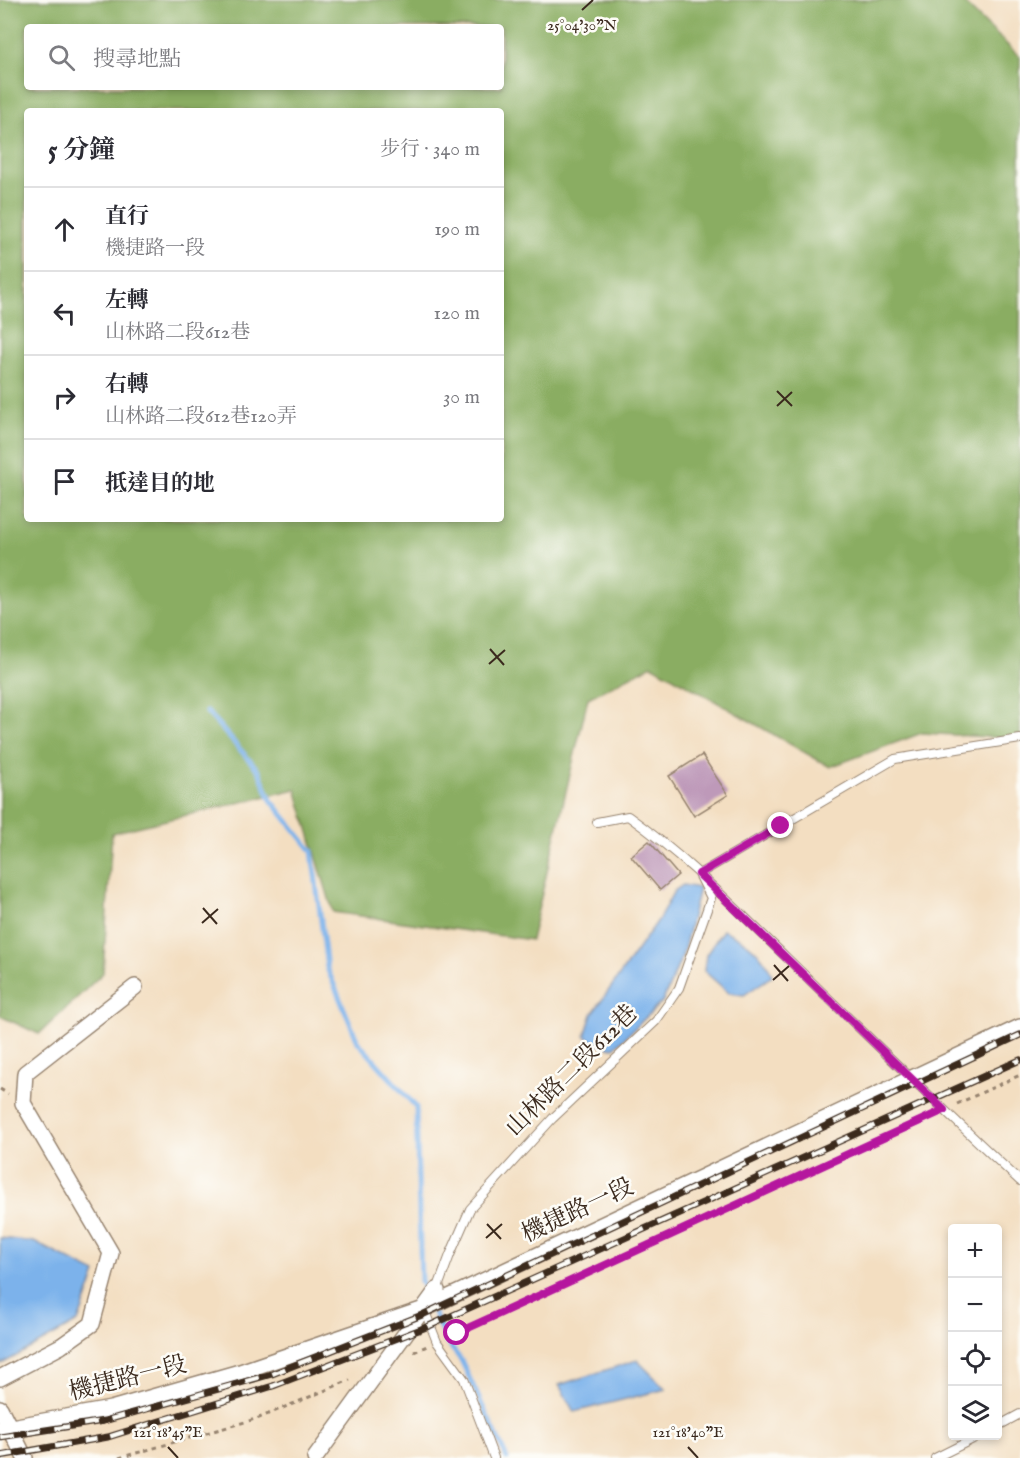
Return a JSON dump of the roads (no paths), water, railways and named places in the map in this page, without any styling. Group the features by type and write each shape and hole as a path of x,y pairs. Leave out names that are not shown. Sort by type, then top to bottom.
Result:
{"street":[{"path":"0,1378 61,1346 92,1324 111,1253 23,1102 26,1073 135,987"},
{"name":"機捷路一段","path":"5,1429 111,1409 229,1375 425,1308 440,1295 1020,1027"},
{"path":"315,1458 425,1308"},
{"path":"0,1408 5,1429 25,1458"}],"lane":[{"path":"699,874 895,759 1020,739"},
{"name":"山林路二段612巷","path":"597,822 628,816 658,837 910,1079 1020,1181"},
{"name":"山林路二段612巷","path":"440,1295 450,1255 470,1209 552,1119 656,1022 679,988 711,898 699,874"},
{"path":"425,1308 437,1342 464,1379 494,1458"},
{"path":"1002,1424 1020,1414"},
{"path":"935,1458 971,1440"}],"water":[{"path":"683,885 699,888 683,954 663,1001 614,1048 601,1046 585,1036 592,1014 659,919 674,891"},
{"path":"723,930 759,954 772,976 744,995 729,993 704,971 706,955"},
{"path":"0,1238 34,1242 96,1273 78,1322 0,1365"},
{"path":"637,1360 666,1389 574,1412 559,1385"}],"waterway":[{"path":"207,712 259,771 271,800 312,851 327,968 358,1042 416,1107 421,1281 428,1297"},
{"path":"431,1306 446,1341 461,1360 507,1458"}],"railway":[{"path":"0,1437 104,1421 272,1374 422,1315 1020,1035"},
{"path":"0,1456 108,1437 273,1386 429,1326 1020,1060"}]}
